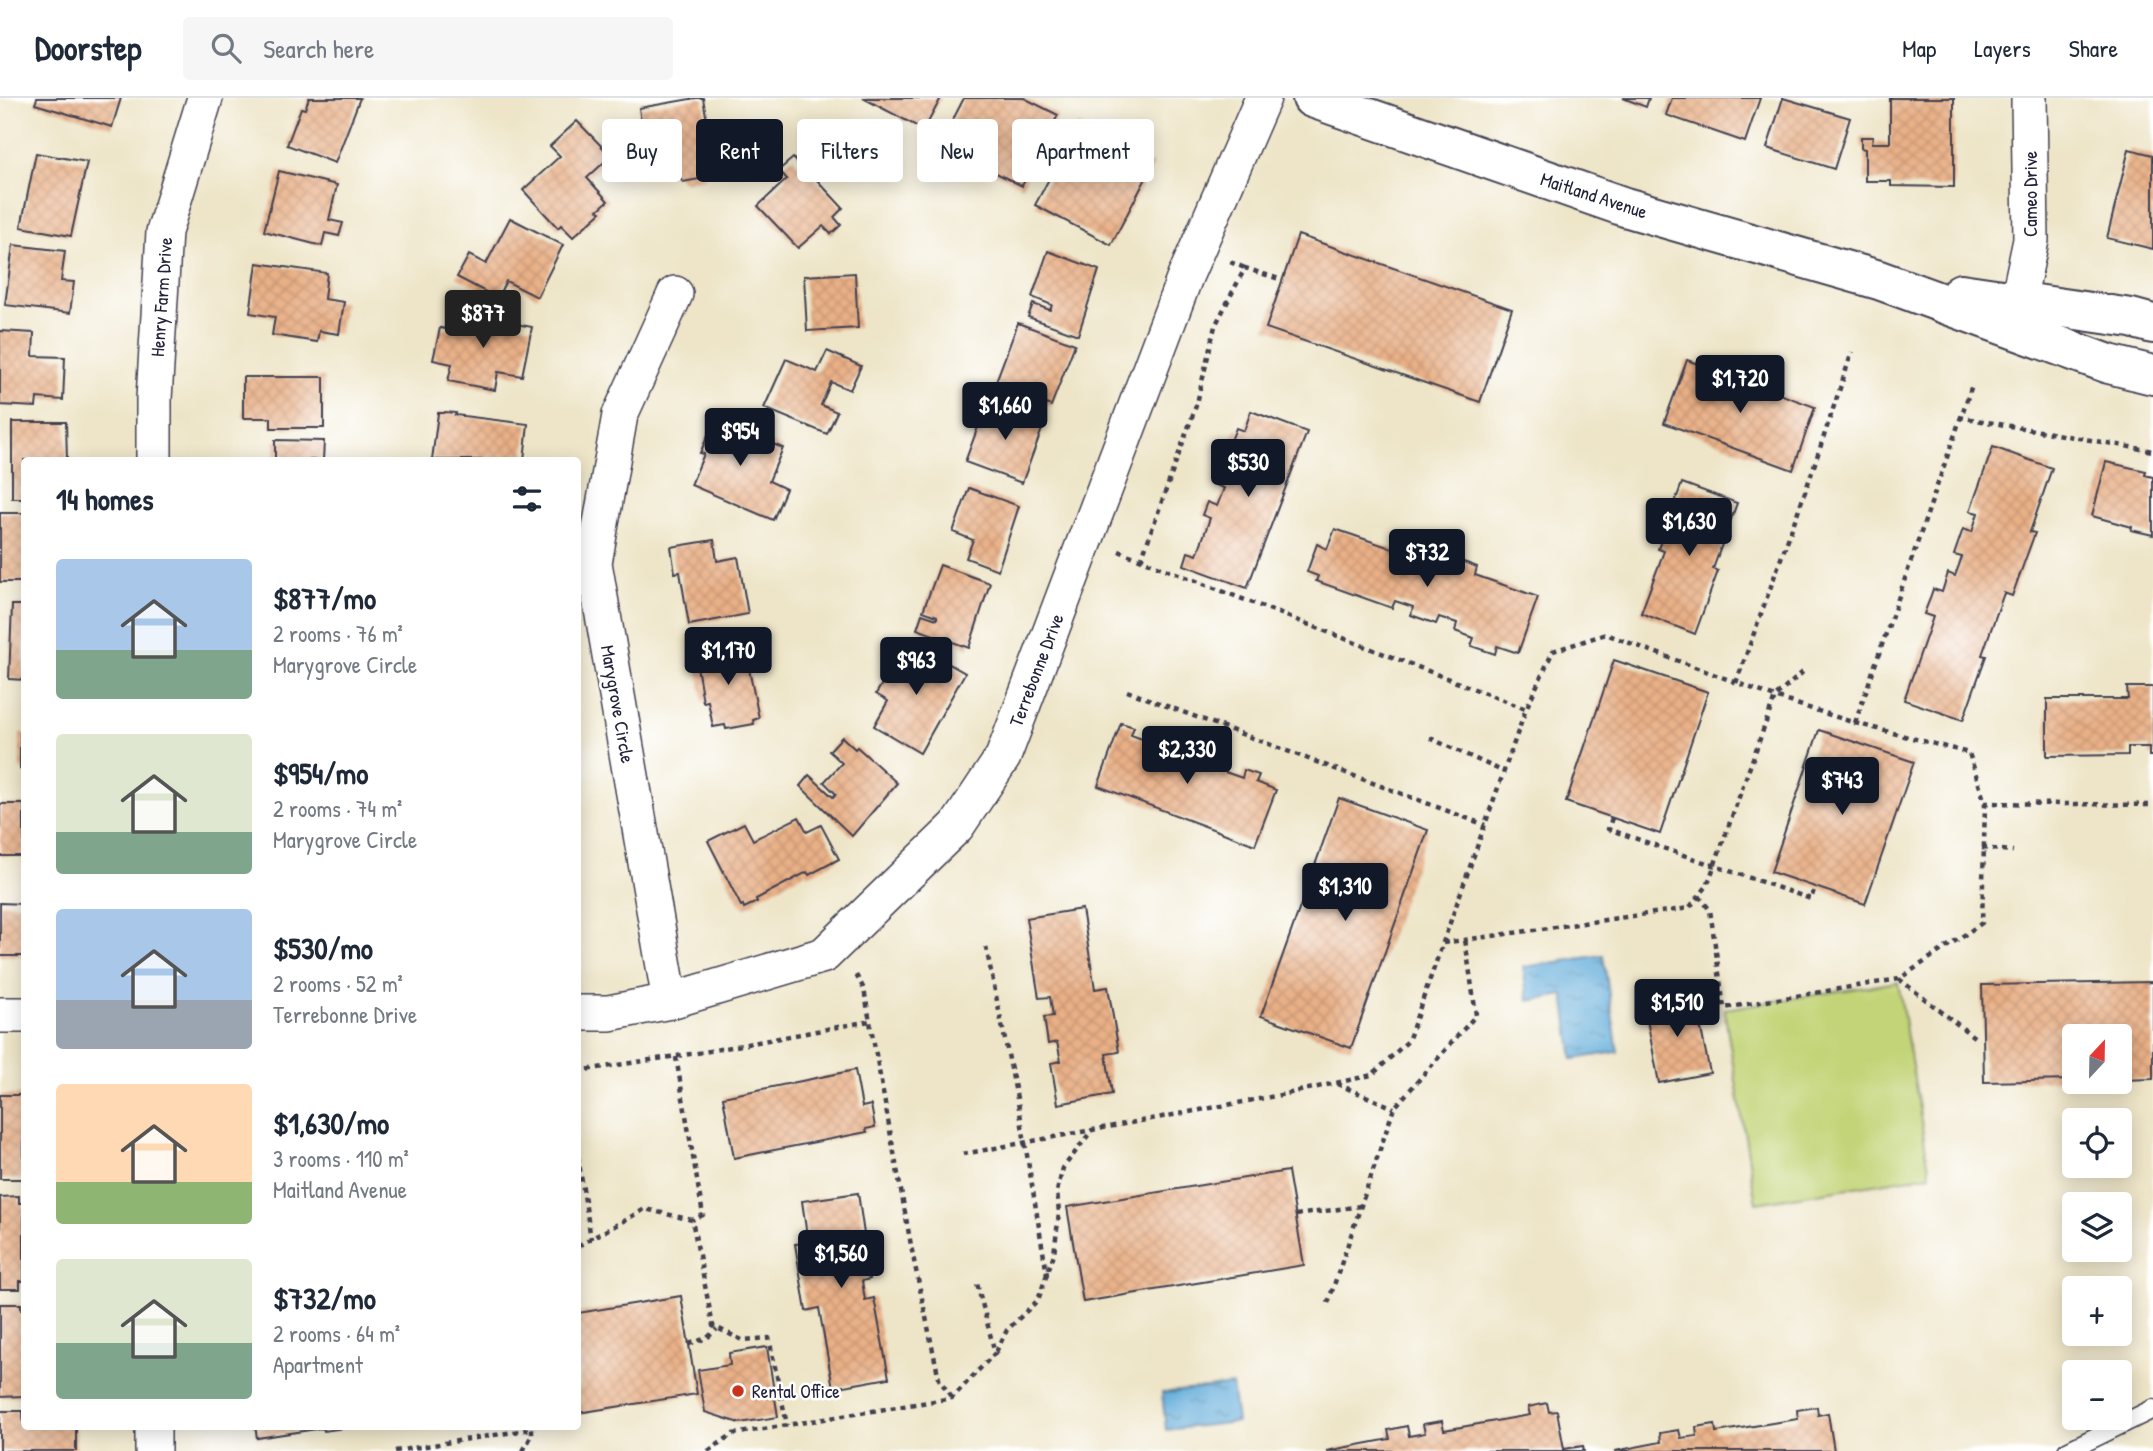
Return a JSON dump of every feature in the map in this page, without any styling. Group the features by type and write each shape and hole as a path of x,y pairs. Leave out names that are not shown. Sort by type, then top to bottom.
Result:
{"main road":[{"name":"Maitland Avenue","path":"1312,98 1625,207 1879,280 2015,315 2132,318 2153,324"},
{"name":"Maitland Avenue","path":"2015,315 2109,364 2153,375"}],"street":[{"name":"Henry Farm Drive","path":"154,457 154,399 164,232 205,98"},
{"name":"Terrebonne Drive","path":"581,1013 609,1013 670,1000 824,955 957,826 1003,757 1185,277 1263,98"},
{"name":"Cameo Drive","path":"2015,315 2031,240 2029,98"},
{"name":"Marygrove Circle","path":"670,1000 594,563 620,415 675,294"},
{"path":"0,1015 21,1015"},
{"path":"153,1430 153,1451"}],"lane":[{"path":"2067,1451 2153,1409"}],"path":[{"path":"1223,259 1282,280"},
{"path":"1142,560 1197,403 1215,326 1245,268"},
{"path":"1736,683 1806,490 1852,352"},
{"path":"1855,723 1972,385"},
{"path":"1959,417 2153,452"},
{"path":"1086,538 1526,709"},
{"path":"963,1154 1372,1075 1408,1041 1526,709 1553,651 1606,634 1775,697 1855,723 1969,753 1984,803 1982,923 1899,979 1724,1008 1710,909 1699,895"},
{"path":"1443,943 1689,908 1707,886 1775,697 1804,671"},
{"path":"1127,691 1485,824"},
{"path":"1430,738 1504,772"},
{"path":"1984,803 2153,805"},
{"path":"1612,818 1608,829 1714,867 1811,899 1815,887"},
{"path":"1982,848 2013,851"},
{"path":"1328,1303 1394,1108 1476,1015 1465,939"},
{"path":"837,942 864,989 913,1256 939,1379 952,1398"},
{"path":"986,947 1025,1142 1047,1275"},
{"path":"1899,979 1974,1037"},
{"path":"581,1071 676,1057 870,1021"},
{"path":"581,1245 645,1209 692,1220 703,1215 676,1057"},
{"path":"1334,1083 1394,1108"},
{"path":"708,1451 733,1434 952,1398 995,1353 1007,1330 1038,1300 1054,1254 1059,1213 1057,1192 1063,1168 1093,1128"},
{"path":"581,1176 591,1240"},
{"path":"1296,1215 1361,1206"},
{"path":"692,1220 713,1326 743,1340 769,1338 787,1425"},
{"path":"976,1280 995,1353"},
{"path":"689,1343 707,1338 717,1329"},
{"path":"395,1451 520,1430"},
{"path":"523,1451 532,1430"}],"green space":[{"path":"1898,982 1930,1175 1756,1203 1724,1009"}],"water":[{"path":"1603,955 1618,1052 1573,1059 1564,995 1528,1001 1523,967"},
{"path":"1232,1385 1237,1422 1166,1430 1162,1393"}],"building":[{"path":"37,98 121,98 112,127 35,104"},
{"path":"309,98 360,98 335,163 287,145 301,108 305,109"},
{"path":"703,98 707,119 696,119 696,180 682,181 682,119 641,119 639,108"},
{"path":"863,98 941,98 930,119 917,119 917,126"},
{"path":"964,98 1024,98 1058,115 1056,119 1012,119 1012,181 998,174 998,119 953,119"},
{"path":"1623,98 1649,98 1646,107"},
{"path":"1672,98 1760,98 1745,142 1666,115"},
{"path":"1783,98 1850,118 1834,169 1767,148"},
{"path":"1890,98 1954,98 1954,187 1891,186 1891,181 1865,181 1865,149 1861,148 1861,137 1873,137 1872,143 1890,143"},
{"path":"577,121 602,147 602,164 587,178 608,201 598,210 601,212 573,237 561,225 558,228 523,190 560,156 550,146"},
{"path":"2129,149 2153,155 2153,249 2107,238"},
{"path":"36,153 87,162 71,236 21,227"},
{"path":"793,158 797,162 797,182 819,182 843,208 834,217 841,225 831,234 823,226 798,248 758,206 787,179 783,174 783,167"},
{"path":"279,171 337,185 329,220 343,223 339,236 325,233 322,246 264,231"},
{"path":"1047,182 1144,182 1111,245 1035,205"},
{"path":"510,218 563,245 537,297 506,281 497,298 457,277 469,255 486,264"},
{"path":"1298,235 1512,309 1480,402 1266,328"},
{"path":"13,245 65,251 61,281 74,282 70,313 5,305"},
{"path":"1048,251 1099,270 1078,335 1028,317 1033,304 1050,310 1052,305 1032,297"},
{"path":"257,263 327,273 324,299 344,302 339,334 319,331 317,342 272,335 275,317 250,313"},
{"path":"855,273 858,328 807,331 804,276"},
{"path":"461,313 532,327 522,376 498,372 495,390 448,381 452,364 433,360 440,328 458,331"},
{"path":"1018,323 1075,344 1051,406 995,384"},
{"path":"0,331 34,333 33,356 65,357 63,400 37,398 36,407 0,405"},
{"path":"827,351 861,366 850,390 831,382 821,405 837,412 827,434 764,408 786,359 817,372"},
{"path":"1687,360 1815,407 1793,470 1664,423"},
{"path":"243,377 324,377 324,428 271,428 271,418 243,418"},
{"path":"988,400 1045,421 1022,483 965,462"},
{"path":"1251,411 1307,432 1247,588 1184,565 1188,552 1197,555 1210,518 1202,515 1207,502 1217,506 1224,488 1215,485 1225,460 1233,462 1239,445 1230,443 1236,428 1244,431"},
{"path":"438,413 528,424 524,457 432,457"},
{"path":"717,415 765,436 763,440 783,448 769,481 786,489 773,520 691,485 704,454 700,453"},
{"path":"12,422 66,422 67,457 21,457 21,498 12,498"},
{"path":"275,440 324,441 323,457 275,457"},
{"path":"1993,447 2052,468 2030,532 2035,533 2012,596 2004,593 1982,655 1986,656 1963,720 1904,700 1933,617 1924,614 1933,589 1942,592 1948,573 1955,576 1962,557 1954,555 1963,529 1972,532 1978,513 1970,511"},
{"path":"2106,462 2146,471 2145,475 2153,477 2153,535 2092,516"},
{"path":"1682,483 1737,503 1713,569 1718,571 1695,634 1641,613 1664,551 1658,549"},
{"path":"969,488 1019,506 998,570 966,558 973,540 953,532"},
{"path":"0,513 21,513 21,582 0,582"},
{"path":"1335,529 1411,555 1414,544 1477,567 1475,575 1538,597 1518,653 1497,646 1495,654 1471,646 1474,638 1455,631 1457,623 1439,617 1436,624 1411,615 1413,607 1395,601 1392,608 1316,581 1318,576 1307,572 1317,544 1327,549"},
{"path":"714,540 717,561 738,557 748,614 689,625 680,572 675,573 671,547"},
{"path":"940,565 990,583 969,648 917,629 922,614 937,619 937,616 923,611"},
{"path":"12,605 21,605 21,680 9,679"},
{"path":"744,645 759,718 753,720 754,724 726,729 725,725 713,727 708,701 703,702 695,654"},
{"path":"919,647 965,673 920,753 874,726 888,701 876,694 901,651 913,657"},
{"path":"1614,660 1708,692 1660,834 1566,802"},
{"path":"2127,687 2153,687 2153,756 2149,756 2149,747 2128,747 2128,755 2047,756 2047,699 2128,699"},
{"path":"1121,723 1134,727 1131,735 1169,749 1172,741 1185,745 1181,756 1199,763 1202,755 1214,759 1227,764 1225,772 1242,778 1244,770 1259,775 1256,782 1276,790 1255,845 1098,786"},
{"path":"1819,730 1914,762 1865,904 1771,872"},
{"path":"20,733 21,733 21,769"},
{"path":"842,737 897,783 852,836 800,786 809,775 833,797 836,794 824,782 842,763 829,751"},
{"path":"1339,798 1428,830 1351,1048 1261,1016"},
{"path":"0,804 21,804 21,856 0,856"},
{"path":"799,817 807,832 821,825 839,859 809,875 807,872 744,908 708,841 744,823 753,840"},
{"path":"0,903 21,904 21,956 0,956"},
{"path":"1082,909 1095,989 1108,987 1119,1052 1106,1054 1112,1094 1058,1104 1051,1063 1061,1061 1057,1042 1048,1044 1044,1017 1053,1016 1050,997 1039,998 1026,918"},
{"path":"2153,982 2153,1079 2132,1080 2132,1024 2062,1024 2062,1080 1984,1082 1982,985"},
{"path":"1694,995 1710,1073 1659,1083 1644,1004"},
{"path":"855,1070 862,1107 871,1105 875,1127 866,1129 867,1132 734,1158 723,1097"},
{"path":"0,1095 21,1095 21,1179 0,1179"},
{"path":"1288,1171 1304,1265 1083,1302 1067,1207"},
{"path":"858,1193 864,1234 854,1236 856,1254 866,1252 870,1279 862,1281 865,1300 874,1298 889,1378 833,1388 819,1308 806,1311 795,1244 808,1243 802,1201"},
{"path":"19,1196 21,1203 20,1289 0,1289 0,1197"},
{"path":"681,1296 697,1394 581,1413 581,1313"},
{"path":"0,1304 21,1304 21,1396 0,1397"},
{"name":"Rental Office","path":"767,1347 778,1417 739,1423 705,1412 698,1370 730,1365 729,1353"},
{"path":"1547,1403 1549,1412 1557,1411 1564,1449 1583,1446 1584,1451 1326,1451 1390,1439 1388,1430 1407,1426 1409,1436 1425,1433 1423,1424 1442,1421 1444,1430 1530,1415 1528,1407"},
{"path":"1817,1407 1818,1415 1828,1413 1834,1451 1615,1451 1661,1442 1660,1433 1679,1430 1681,1438 1697,1436 1696,1427 1715,1424 1716,1432 1798,1419 1797,1410"},
{"path":"0,1411 21,1411 21,1430 76,1430 76,1451 0,1451"},
{"path":"256,1430 310,1430 257,1438"}],"place":[{"name":"Rental Office","path":"738,1391"}]}
